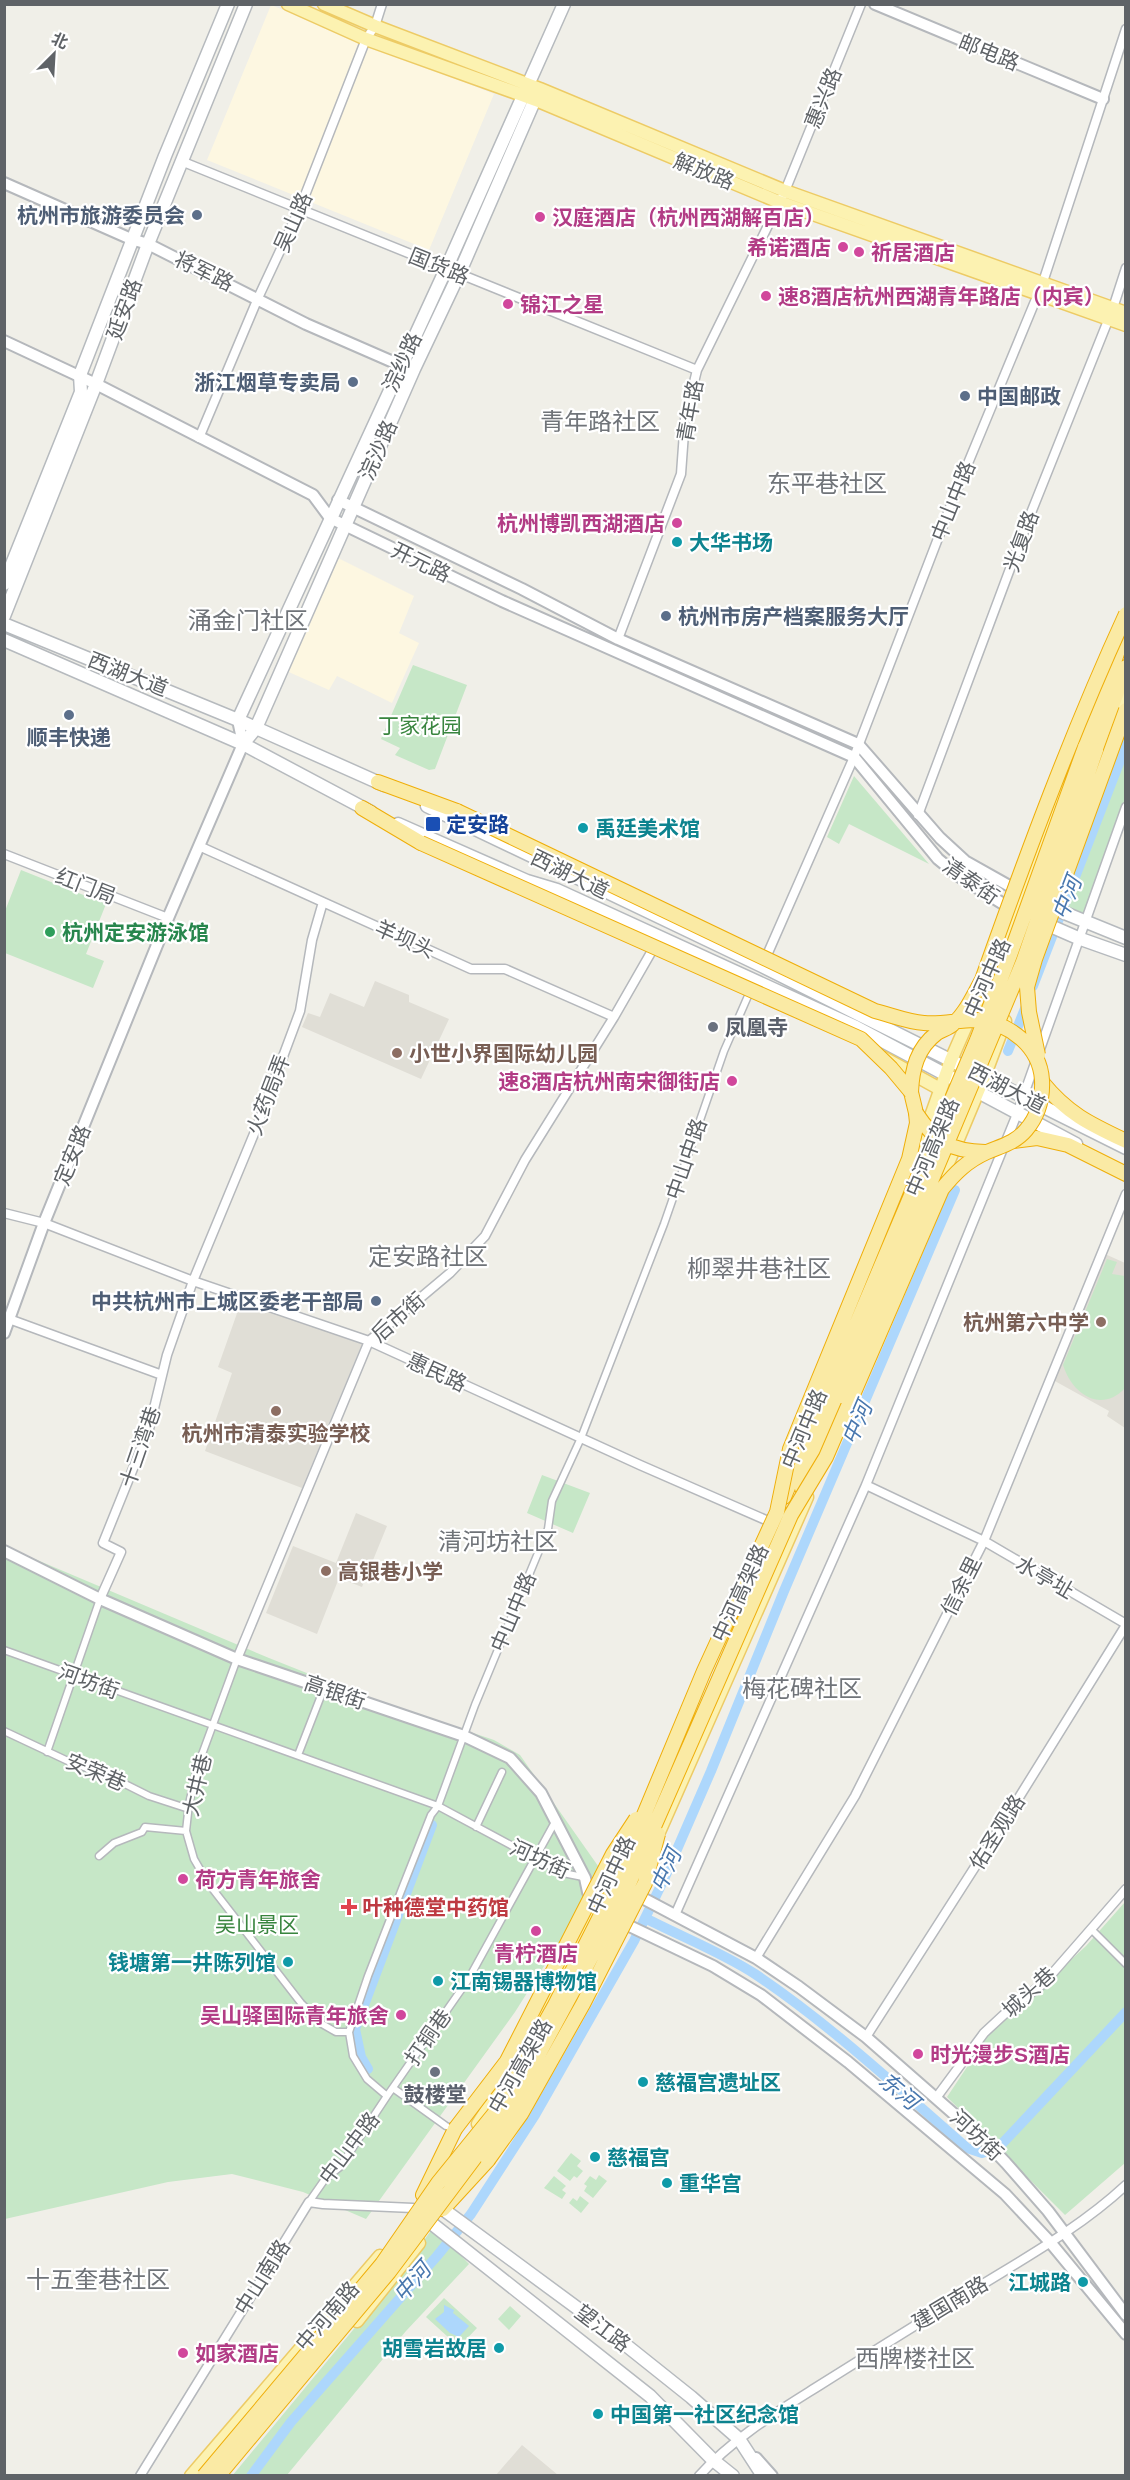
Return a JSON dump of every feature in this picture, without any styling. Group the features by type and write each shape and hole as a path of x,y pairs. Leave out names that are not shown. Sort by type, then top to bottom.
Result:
{"highway":[{"path":"778,1516 790,1449 909,1159 917,1123 911,1092 912,1070 921,1050 935,1035 954,1023 982,980 1043,811 1125,614"},
{"name":"中河高架路","path":"778,1516 998,987 1100,709 1125,627"},
{"name":"中河高架路","path":"218,2475 389,2272 503,2120 620,1904 704,1671 778,1516 1023,962 1125,667"},
{"path":"778,1516 826,1457 942,1189 960,1167 1013,1141 1025,1132 1037,1114 1043,1093 1042,1077 1029,1012 1027,987 1035,958 1125,710"},
{"path":"378,782 457,811 875,1011 922,1023 976,1020 999,1024 1018,1035 1033,1051 1042,1077 1057,1100 1078,1118 1125,1142"},
{"path":"362,808 421,843 861,1039 891,1068 911,1092"},
{"path":"916,1113 928,1131 945,1144 966,1152 987,1152"},
{"path":"1013,1141 1037,1138 1068,1145 1125,1174"},
{"path":"423,2195 455,2129 507,2061 613,1854 662,1792"},
{"path":"443,2209 488,2160 520,2114 583,2004 645,1883 662,1792"},
{"name":"中河高架路","path":"204,2475 382,2264 438,2183 494,2114 555,2005 662,1792"}],"main road":[{"name":"延安路","path":"4,584 81,392 80,375 132,239 228,4"},
{"name":"延安路","path":"4,616 96,384 148,243 246,4"},
{"name":"解放路","path":"288,4 366,39 532,93"},
{"name":"解放路","path":"324,4 782,196 1040,287 1111,314 1125,325"},
{"name":"浣纱路","path":"238,720 400,365 532,93 564,4"},
{"name":"浣沙路","path":"243,744 256,728 414,369 459,274 532,93"},
{"name":"解放路","path":"1111,314 1125,313"},
{"name":"中河中路","path":"412,2208 487,2113 598,1906 778,1516 920,1150 945,1075 1023,894 1125,614"},
{"name":"西湖大道","path":"4,624 238,720 378,782 762,966 1125,1148"},
{"name":"西湖大道","path":"4,640 243,744 362,808 527,881 557,890 856,1027 1125,1169"},
{"name":"中河中路","path":"433,2224 510,2119 624,1923 632,1893 792,1532 868,1346 984,1077 1052,908 1125,696"},
{"name":"清泰街","path":"1023,894 1125,938"},
{"name":"清泰街","path":"1016,911 1073,937 1125,955"},
{"path":"756,981 762,992 940,1089"},
{"name":"望江路","path":"423,2195 654,2366 739,2439"},
{"name":"望江路","path":"412,2208 650,2396 713,2460"},
{"name":"中河南路","path":"191,2475 377,2259 412,2208"},
{"name":"中河南路","path":"227,2475 396,2274 433,2224"},
{"path":"739,2439 763,2475"},
{"path":"713,2460 733,2475"}],"street":[{"name":"吴山路","path":"199,438 258,298 300,208 382,4"},
{"name":"惠兴路","path":"782,196 861,4"},
{"name":"邮电路","path":"875,4 1103,99"},
{"name":"中山中路","path":"762,966 854,757 948,513 1040,287 1125,29"},
{"name":"国货路","path":"181,161 697,370"},
{"name":"将军路","path":"4,183 132,239 148,243 306,324 400,365"},
{"name":"青年路","path":"618,639 681,474 685,419 697,370 782,196"},
{"name":"光复路","path":"918,815 1029,518 1111,314 1125,268"},
{"name":"开元路","path":"4,341 80,375 313,495 330,518 502,600 854,757"},
{"name":"开元路","path":"338,500 522,589 618,639 858,744"},
{"path":"238,720 243,744"},
{"name":"定安路","path":"4,1333 44,1223 168,918 243,744"},
{"name":"清泰街","path":"858,744 918,815 964,861 1023,894"},
{"name":"清泰街","path":"854,757 938,859 960,877 1016,911"},
{"path":"673,1914 866,1485 1024,1097 1073,937 1125,807"},
{"name":"羊坝头","path":"199,846 471,969 505,969 614,1017"},
{"name":"红门局","path":"4,854 168,918"},
{"name":"火药局弄","path":"193,1281 256,1129 300,1011 312,940 323,902"},
{"name":"后市街","path":"213,1725 237,1659 369,1341 450,1273 485,1236 525,1160 614,1017 653,949"},
{"name":"中山中路","path":"309,2202 326,2179 340,2167 387,2096 367,2079 353,2056 349,2032 361,1993 548,1529 552,1501 581,1438 664,1224 724,1051 748,996"},
{"name":"信余里","path":"756,1958 855,1796 984,1542 1125,1194"},
{"name":"惠民路","path":"4,1213 44,1223 193,1281 369,1341 581,1438 778,1516 792,1532"},
{"name":"十三湾巷","path":"100,1599 121,1552 102,1543 149,1430 167,1355 193,1281"},
{"path":"9,1319 162,1375"},
{"name":"水亭址","path":"866,1485 984,1542 1125,1624"},
{"name":"高银街","path":"4,1551 100,1599 237,1659 464,1736 510,1758 541,1793 585,1878 588,1892 598,1906"},
{"path":"47,1752 100,1599"},
{"name":"佑圣观路","path":"866,2037 1005,1820 1125,1624"},
{"name":"河坊街","path":"4,1650 438,1806 563,1873 609,1883 632,1893 756,1958 800,1987 866,2037 989,2145 1064,2232 1125,2315"},
{"path":"298,1755 324,1688"},
{"name":"大井巷","path":"213,1725 197,1768 189,1809 186,1831 194,1858 208,1883 276,1974 322,2024 336,2032 349,2032"},
{"name":"安荣巷","path":"4,1731 149,1796 189,1809"},
{"path":"477,1827 502,1772"},
{"name":"打铜巷","path":"387,2096 468,1980 556,1821"},
{"path":"99,1856 114,1843 142,1832 145,1827 186,1831"},
{"name":"城头巷","path":"936,2098 984,2033 1011,2007 1044,1983 1125,1889"},
{"name":"河坊街","path":"598,1906 624,1923 713,1966 761,1995 919,2120 1005,2194 1050,2242 1125,2334"},
{"path":"1091,1929 1125,1964"},
{"path":"393,2088 446,2126 455,2129"},
{"name":"建国南路","path":"699,2475 739,2439 908,2329 1050,2242 1109,2200 1125,2185"},
{"path":"309,2202 412,2208"},
{"name":"中山南路","path":"140,2475 309,2202"},
{"name":"望江路","path":"739,2439 772,2475"},
{"name":"望江路","path":"713,2460 727,2475"}],"shaded area":[{"path":"271,5 494,94 429,250 207,160"},
{"path":"332,555 414,596 399,633 419,643 392,703 337,676 329,690 282,669"},
{"name":"小世小界国际幼儿园","path":"375,981 409,995 409,1002 449,1019 421,1079 302,1027 308,1013 320,1017 330,993 364,1007"},
{"name":"杭州第六中学","path":"1105,1254 1125,1263 1125,1428 1107,1416 1109,1411 1053,1380"},
{"name":"杭州市清泰实验学校","path":"241,1302 362,1344 302,1488 205,1451 232,1373 218,1367"},
{"name":"高银巷小学","path":"356,1513 387,1526 362,1587 339,1578 317,1634 266,1613 293,1546 336,1563"},
{"path":"522,2445 558,2475 496,2475"}],"green space":[{"name":"丁家花园","path":"413,665 467,685 435,769 429,770 395,755 400,748 381,739"},
{"path":"1125,733 1125,809 1084,922 1054,907"},
{"path":"854,776 929,864 849,824 839,844 827,837"},
{"name":"杭州定安游泳馆","path":"21,870 106,904 86,954 104,961 93,988 5,953 5,911"},
{"name":"杭州第六中学","path":"1107,1259 1117,1262 1112,1274 1125,1276 1125,1388 1116,1396 1097,1400 1080,1392 1067,1375 1063,1365"},
{"path":"542,1475 590,1493 573,1533 527,1513"},
{"name":"吴山景区","path":"4,1546 372,1699 494,1740 520,1755 603,1873 515,2012 366,2219 303,2192 232,2174 168,2182 5,2219"},
{"path":"1125,1902 1125,2163 1065,2215 947,2097 987,2037 1086,1946"},
{"path":"571,2153 581,2161 577,2166 583,2171 577,2178 574,2176 570,2181 557,2171"},
{"path":"599,2175 607,2181 593,2198 584,2191 587,2186 584,2184 590,2176 596,2180"},
{"path":"554,2176 566,2186 562,2190 566,2193 562,2199 544,2188"},
{"path":"580,2196 589,2203 581,2213 569,2203 573,2198 577,2201"},
{"path":"433,2228 445,2242 287,2421 246,2475 232,2476 396,2278"},
{"path":"450,2244 469,2264 406,2331 287,2475 253,2476 293,2423"},
{"path":"444,2298 477,2328 459,2347 426,2317"},
{"path":"510,2306 521,2316 509,2330 498,2319"}],"water":[{"path":"444,2305 454,2310 453,2313 469,2326 459,2337 450,2333 435,2319 444,2312"}],"waterway":[{"name":"中河","path":"1033,986 1126,745"},
{"name":"中河","path":"1008,1051 1028,1001"},
{"name":"中河","path":"251,2476 291,2422 471,2214 535,2115 634,1941 665,1877 711,1771 784,1591 955,1190"},
{"path":"368,2069 361,2057 355,2029 432,1825"},
{"name":"东河","path":"645,1918 755,1974 837,2036 967,2148 982,2153 998,2148 1126,2012"}],"place":[{"name":"杭州市旅游委员会","path":"197,215"},
{"name":"汉庭酒店（杭州西湖解百店）","path":"540,217"},
{"name":"希诺酒店","path":"843,247"},
{"name":"祈居酒店","path":"859,252"},
{"name":"速8酒店杭州西湖青年路店（内宾）","path":"766,296"},
{"name":"锦江之星","path":"508,304"},
{"name":"浙江烟草专卖局","path":"353,382"},
{"name":"中国邮政","path":"965,396"},
{"name":"杭州博凯西湖酒店","path":"677,523"},
{"name":"大华书场","path":"677,542"},
{"name":"杭州市房产档案服务大厅","path":"666,616"},
{"name":"顺丰快递","path":"69,715"},
{"name":"定安路","path":"433,824"},
{"name":"禹廷美术馆","path":"583,828"},
{"name":"杭州定安游泳馆","path":"50,932"},
{"name":"凤凰寺","path":"713,1027"},
{"name":"小世小界国际幼儿园","path":"397,1053"},
{"name":"速8酒店杭州南宋御街店","path":"732,1081"},
{"name":"中共杭州市上城区委老干部局","path":"376,1301"},
{"name":"杭州第六中学","path":"1101,1322"},
{"name":"杭州市清泰实验学校","path":"276,1411"},
{"name":"高银巷小学","path":"326,1571"},
{"name":"荷方青年旅舍","path":"183,1879"},
{"name":"叶种德堂中药馆","path":"349,1907"},
{"name":"青柠酒店","path":"536,1931"},
{"name":"钱塘第一井陈列馆","path":"288,1962"},
{"name":"江南锡器博物馆","path":"438,1981"},
{"name":"吴山驿国际青年旅舍","path":"401,2015"},
{"name":"时光漫步S酒店","path":"918,2054"},
{"name":"鼓楼堂","path":"435,2072"},
{"name":"慈福宫遗址区","path":"643,2082"},
{"name":"慈福宫","path":"595,2157"},
{"name":"重华宫","path":"667,2183"},
{"name":"江城路","path":"1083,2282"},
{"name":"胡雪岩故居","path":"499,2348"},
{"name":"如家酒店","path":"183,2353"},
{"name":"中国第一社区纪念馆","path":"598,2414"}],"district":[{"name":"青年路社区","path":"600,421"},
{"name":"东平巷社区","path":"827,483"},
{"name":"涌金门社区","path":"248,620"},
{"name":"定安路社区","path":"428,1256"},
{"name":"柳翠井巷社区","path":"759,1268"},
{"name":"清河坊社区","path":"498,1541"},
{"name":"梅花碑社区","path":"802,1688"},
{"name":"十五奎巷社区","path":"98,2279"},
{"name":"西牌楼社区","path":"915,2358"}]}
